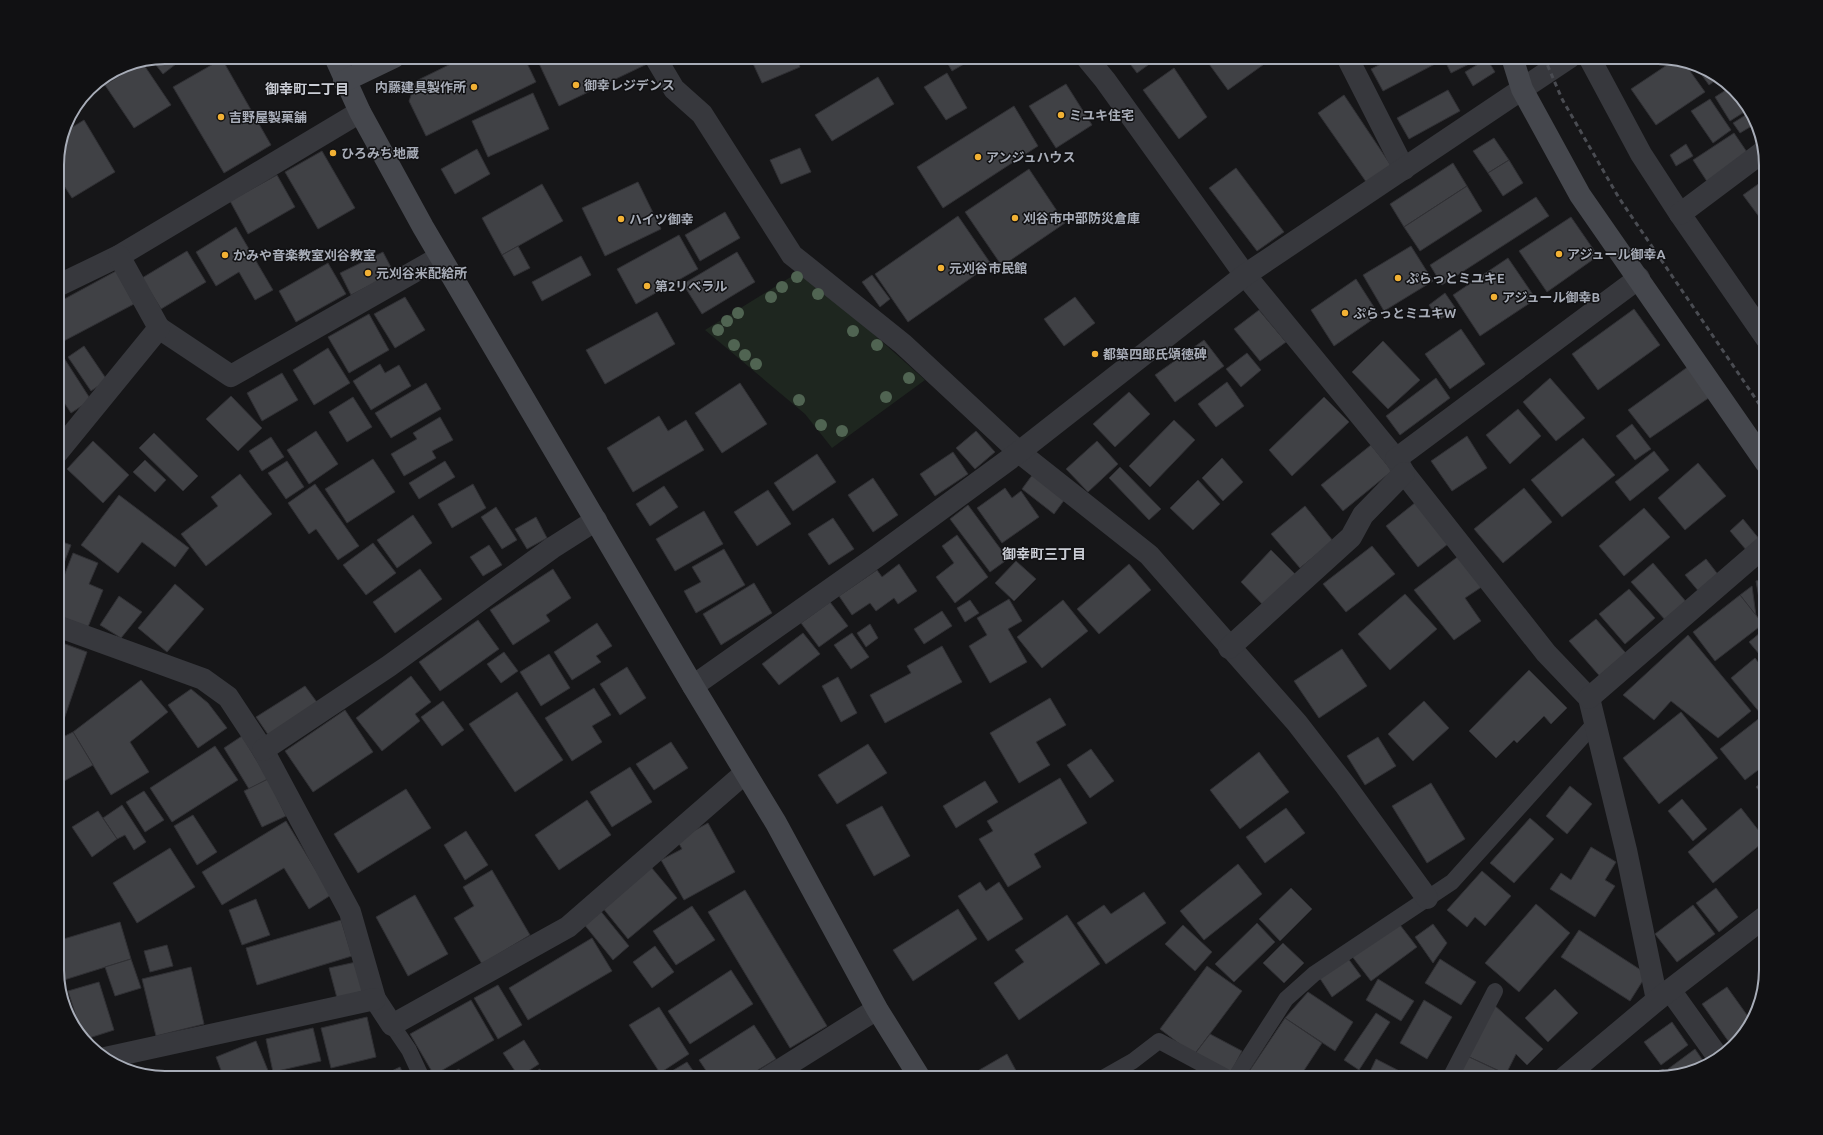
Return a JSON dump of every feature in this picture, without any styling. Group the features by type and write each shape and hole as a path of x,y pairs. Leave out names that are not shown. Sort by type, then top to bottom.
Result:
{"street":[{"path":"338,64 344,81 360,112 440,257 693,686 776,823 877,1009 916,1071"},
{"path":"344,81 379,64"},
{"path":"659,64 674,89 702,114 792,255 903,344 1019,452 1149,555 1229,648 1297,723 1345,785 1427,898"},
{"path":"1092,64 1105,80 1245,275 1400,466 1546,653 1589,698 1663,995 1715,1054"},
{"path":"1351,64 1404,169"},
{"path":"1514,64 1522,89 1580,195 1759,453"},
{"path":"693,686 876,557 1019,452 1245,275 1560,64"},
{"path":"1592,64 1641,154 1680,214 1759,328"},
{"path":"64,283 119,256 360,112"},
{"path":"1680,214 1759,155"},
{"path":"119,256 159,328 231,376 440,257"},
{"path":"1229,648 1351,537 1364,515 1400,466 1639,278"},
{"path":"64,444 159,328"},
{"path":"264,750 389,666 552,548 596,520"},
{"path":"1589,698 1759,551"},
{"path":"64,629 203,679 228,697 264,750 350,912 375,999 392,1025 568,927 745,772"},
{"path":"1572,1071 1663,995 1759,921"},
{"path":"112,1056 375,999"},
{"path":"778,1071 877,1009"}],"lane":[{"path":"1239,1071 1286,999 1314,974 1452,882 1595,723"},
{"path":"1454,1071 1495,991"},
{"path":"392,1025 409,1050 419,1071"},
{"path":"1115,1071 1133,1061 1159,1041 1215,1071"}],"shaded area":[{"path":"802,270 925,380 832,448 805,414 705,330"}],"building":[{"path":"176,64 163,74 156,65"},
{"path":"213,64 225,64 271,145 224,173 173,87"},
{"path":"451,64 527,64 536,82 426,136 409,101 416,81"},
{"name":"御幸レジデンス","path":"539,64 647,64 559,106"},
{"path":"753,64 799,64 800,67 762,83"},
{"path":"948,64 964,64 952,71"},
{"path":"1130,64 1149,64 1137,73"},
{"path":"1209,64 1264,64 1228,90"},
{"path":"1381,64 1435,64 1383,91 1371,69"},
{"path":"1446,64 1469,64 1451,73"},
{"path":"1479,64 1490,64 1495,72 1473,86 1465,72"},
{"path":"1667,65 1688,69 1705,92 1656,125 1631,89"},
{"path":"145,66 171,105 134,128 105,85 126,72"},
{"path":"1174,68 1207,117 1179,139 1143,90"},
{"path":"947,73 967,108 946,120 924,87"},
{"path":"1701,74 1715,81 1709,85"},
{"path":"878,77 894,104 832,141 815,115"},
{"name":"ミユキ住宅","path":"1066,84 1092,125 1056,148 1029,106"},
{"path":"1448,90 1460,111 1409,139 1397,118"},
{"path":"1726,90 1744,112 1730,121 1715,97"},
{"path":"533,93 549,129 488,157 472,121"},
{"path":"1344,95 1394,170 1369,186 1318,113"},
{"path":"1710,99 1731,130 1713,143 1691,111"},
{"name":"アンジュハウス","path":"1014,106 1038,146 943,208 917,167"},
{"path":"1746,115 1752,126 1740,133 1733,123"},
{"path":"84,120 115,172 72,198 64,186 64,158 67,139 71,128"},
{"path":"1734,133 1749,155 1708,183 1693,160"},
{"path":"1494,138 1509,160 1488,173 1473,151"},
{"path":"1686,144 1693,156 1676,166 1670,155"},
{"path":"800,148 811,172 781,184 770,160"},
{"path":"477,149 490,174 455,194 441,169"},
{"path":"322,151 355,208 318,229 285,172"},
{"path":"1509,160 1523,183 1503,196 1488,173"},
{"path":"1453,163 1467,186 1404,227 1390,204"},
{"path":"1236,168 1284,232 1257,251 1209,188"},
{"name":"刈谷市中部防災倉庫","path":"1029,169 1065,223 1002,266 965,212"},
{"path":"277,175 295,207 248,234 230,201"},
{"name":"ハイツ御幸","path":"638,182 661,229 605,256 582,208"},
{"path":"542,184 563,221 502,255 482,218"},
{"path":"1759,184 1759,217 1743,195"},
{"path":"1467,186 1482,211 1420,251 1404,227"},
{"path":"1536,197 1549,216 1442,285 1430,265"},
{"path":"725,212 740,238 700,261 685,235"},
{"path":"958,216 991,264 908,322 875,274"},
{"name":"アジュール御幸A","path":"1571,217 1598,256 1547,292 1519,251"},
{"path":"236,227 273,290 255,300 239,272 216,286 196,252"},
{"name":"第2リベラル","path":"679,235 698,269 636,304 617,269"},
{"path":"518,246 530,268 514,276 502,255"},
{"name":"ぷらっとミユキE","path":"1411,246 1433,281 1384,311 1363,275"},
{"path":"187,251 206,282 161,309 142,278"},
{"path":"383,252 394,273 351,295 340,273"},
{"path":"737,252 755,282 702,314 683,284"},
{"path":"581,256 591,275 542,301 532,282"},
{"name":"アジュール御幸B","path":"1508,258 1536,299 1480,336 1453,295"},
{"path":"328,263 346,294 296,322 279,291"},
{"path":"116,271 134,304 64,341 64,299"},
{"path":"872,275 890,299 880,307 862,282"},
{"name":"ぷらっとミユキW","path":"1356,279 1379,315 1334,346 1311,310"},
{"path":"1445,293 1456,309 1439,320 1429,305"},
{"path":"405,297 425,330 395,348 374,314"},
{"path":"1075,297 1095,323 1064,346 1044,319"},
{"path":"1634,309 1660,345 1598,390 1572,354"},
{"path":"1259,310 1286,342 1260,361 1234,329"},
{"path":"657,312 675,344 605,384 586,350"},
{"path":"369,314 389,350 349,373 328,337"},
{"path":"1461,329 1485,364 1450,389 1425,354"},
{"path":"1204,340 1224,366 1175,402 1155,375"},
{"path":"1383,341 1420,380 1388,409 1352,372"},
{"path":"84,346 107,380 91,391 68,357"},
{"path":"328,348 350,383 314,405 293,370"},
{"path":"1247,353 1261,370 1241,387 1226,369"},
{"path":"64,358 91,400 71,413 64,402"},
{"path":"380,364 385,373 399,365 411,386 371,410 353,381"},
{"path":"1689,366 1710,397 1650,438 1628,410"},
{"path":"282,373 298,400 262,421 247,393"},
{"path":"1436,378 1450,398 1400,435 1386,416"},
{"path":"1550,378 1585,418 1556,441 1523,402"},
{"path":"1227,382 1244,406 1216,427 1198,404"},
{"path":"426,383 441,409 391,438 375,413"},
{"path":"740,383 767,424 722,453 695,413"},
{"path":"1129,392 1150,414 1115,447 1093,424"},
{"path":"231,396 262,428 238,451 206,419"},
{"path":"353,397 372,427 347,442 329,412"},
{"path":"1324,397 1349,422 1292,476 1269,450"},
{"path":"1518,409 1541,436 1510,464 1486,435"},
{"path":"659,416 668,431 686,420 704,450 633,492 607,448"},
{"path":"440,417 453,440 432,451 436,458 404,476 391,454 417,439 413,433"},
{"path":"1174,420 1195,440 1150,487 1129,466"},
{"path":"1632,424 1651,449 1635,460 1616,436"},
{"path":"316,431 338,464 309,484 287,450"},
{"path":"976,431 995,452 975,469 956,448"},
{"path":"154,433 198,476 183,491 139,448"},
{"path":"1467,436 1487,468 1452,491 1431,461"},
{"path":"271,437 284,457 262,471 249,451"},
{"path":"1583,438 1615,475 1562,517 1531,480"},
{"path":"93,441 129,475 103,503 67,469"},
{"path":"1097,441 1118,464 1088,492 1066,469"},
{"path":"1371,445 1392,471 1343,511 1321,485"},
{"path":"1654,451 1669,470 1630,501 1615,482"},
{"path":"953,452 968,474 935,496 920,474"},
{"path":"817,454 836,482 793,511 774,483"},
{"path":"1222,458 1243,482 1223,501 1202,478"},
{"path":"373,459 395,492 347,523 325,489"},
{"path":"145,460 166,480 155,492 133,472"},
{"path":"287,461 304,487 286,499 268,473"},
{"path":"445,461 455,477 419,499 409,483"},
{"path":"1698,463 1726,496 1685,530 1658,498"},
{"path":"1120,467 1161,509 1149,520 1109,478"},
{"path":"240,474 272,514 206,566 181,534 218,506 211,497"},
{"path":"1033,474 1065,499 1054,514 1022,489"},
{"path":"873,478 898,515 873,532 848,495"},
{"path":"1198,480 1220,504 1193,530 1170,508"},
{"path":"315,484 359,546 338,560 316,529 309,534 288,503"},
{"path":"473,484 486,508 452,528 438,504"},
{"path":"664,486 678,507 650,526 636,504"},
{"path":"1005,488 1012,498 1021,491 1039,517 1002,543 977,508"},
{"path":"1524,488 1552,522 1503,563 1474,529"},
{"path":"768,490 791,524 757,546 734,512"},
{"path":"119,495 189,548 175,567 142,542 118,573 81,545"},
{"path":"1416,502 1448,544 1418,567 1386,526"},
{"path":"968,505 1008,559 990,572 950,519"},
{"path":"1305,506 1333,541 1300,568 1271,534"},
{"path":"496,507 517,540 502,549 481,517"},
{"path":"1644,508 1670,537 1624,576 1599,546"},
{"path":"704,511 723,544 675,571 656,539"},
{"path":"413,515 432,543 397,568 377,540"},
{"path":"536,517 547,538 527,549 515,529"},
{"path":"833,518 854,549 829,565 808,534"},
{"path":"1743,519 1759,539 1759,541 1747,551 1730,531"},
{"path":"957,535 988,577 955,603 936,577 954,563 942,546"},
{"path":"64,542 71,545 64,563"},
{"path":"373,543 396,573 366,595 343,565"},
{"path":"489,545 502,565 483,576 470,557"},
{"path":"1372,546 1395,574 1346,612 1323,584"},
{"path":"724,549 745,585 696,613 684,591 701,582 692,567"},
{"path":"1271,550 1296,575 1264,606 1241,582"},
{"path":"73,553 98,563 89,584 103,590 88,627 64,618 64,576"},
{"path":"1460,555 1483,586 1465,598 1481,621 1454,640 1414,590"},
{"path":"1706,559 1720,577 1700,593 1685,575"},
{"path":"1016,561 1036,579 1014,601 995,583"},
{"path":"1653,563 1688,604 1667,622 1631,582"},
{"path":"899,564 917,591 898,604 894,598 876,611 870,603 852,615 839,596 877,570 882,577"},
{"path":"1129,564 1151,590 1099,634 1077,609"},
{"path":"420,569 442,599 395,633 373,602"},
{"path":"553,569 571,598 546,615 550,621 513,645 490,610"},
{"path":"1759,580 1759,598 1756,581"},
{"path":"754,583 772,613 721,645 703,614"},
{"path":"175,584 204,609 167,652 138,628"},
{"path":"1752,586 1756,616 1740,595"},
{"path":"1629,589 1655,618 1625,644 1599,614"},
{"path":"1405,594 1437,629 1390,670 1358,634"},
{"path":"1740,595 1759,619 1759,627 1715,661 1693,632"},
{"path":"119,596 142,612 121,638 100,625"},
{"path":"1009,599 1022,621 1008,629 1027,662 990,683 969,646 987,635 977,618"},
{"path":"970,600 979,613 965,622 957,608"},
{"path":"1063,600 1088,631 1042,668 1017,637"},
{"path":"830,602 848,626 819,647 801,623"},
{"path":"942,611 952,626 924,644 914,629"},
{"path":"1596,619 1631,659 1604,681 1569,641"},
{"path":"478,620 499,649 440,691 419,662"},
{"path":"597,623 612,646 596,656 601,662 572,680 554,652"},
{"path":"870,624 878,638 866,647 857,633"},
{"path":"803,633 820,654 779,685 762,664"},
{"path":"852,633 869,657 851,669 834,645"},
{"path":"1759,634 1759,654 1749,642"},
{"path":"1688,635 1751,711 1718,738 1671,701 1654,720 1623,695"},
{"path":"64,644 87,652 64,719"},
{"path":"942,646 962,682 885,723 870,695 911,673 907,666"},
{"path":"1342,649 1367,686 1319,718 1294,681"},
{"path":"504,652 518,671 501,683 487,664"},
{"path":"549,654 570,688 541,706 520,672"},
{"path":"1755,658 1759,663 1759,712 1731,678"},
{"path":"627,667 646,698 620,715 600,684"},
{"path":"1529,670 1567,708 1551,724 1544,716 1517,743 1514,740 1496,758 1469,731"},
{"path":"411,676 431,702 415,714 420,721 382,751 356,718"},
{"path":"838,677 857,713 841,722 822,686"},
{"path":"141,680 168,712 130,742 149,772 111,795 73,732"},
{"path":"305,686 319,705 269,736 256,717"},
{"path":"594,688 611,715 592,726 602,742 572,761 545,718"},
{"path":"191,689 208,703 227,728 198,748 168,705"},
{"path":"517,692 563,760 515,792 469,724"},
{"path":"1050,698 1066,725 1036,742 1050,765 1019,783 990,733"},
{"path":"443,701 464,730 442,746 421,717"},
{"path":"1424,701 1449,728 1413,761 1388,734"},
{"path":"345,710 373,752 313,792 285,751"},
{"path":"1681,712 1718,758 1659,804 1623,758"},
{"path":"1759,719 1759,769 1745,780 1720,749"},
{"path":"73,732 93,765 64,781 64,736"},
{"path":"242,736 268,779 249,789 224,748"},
{"path":"1378,737 1396,766 1365,785 1347,756"},
{"path":"671,742 688,768 654,790 636,764"},
{"path":"868,744 887,773 837,804 818,775"},
{"path":"215,746 238,780 172,822 150,788"},
{"path":"1091,749 1114,781 1090,798 1067,765"},
{"path":"1259,752 1289,792 1240,829 1210,790"},
{"path":"630,767 652,802 612,827 590,792"},
{"path":"1060,778 1087,823 1034,854 1041,867 1008,887 979,839 993,831 987,821"},
{"path":"268,779 286,816 262,827 244,791"},
{"path":"985,781 998,802 956,828 943,806"},
{"path":"1431,783 1465,839 1427,863 1392,806"},
{"path":"1570,786 1592,804 1567,834 1546,816"},
{"path":"406,789 431,828 358,873 334,834"},
{"path":"144,791 164,820 145,832 126,802"},
{"path":"1682,799 1707,829 1693,841 1668,811"},
{"path":"587,800 611,835 559,870 535,835"},
{"path":"122,805 146,842 134,850 125,835 117,839 103,818"},
{"path":"882,806 910,856 874,876 846,825"},
{"path":"1286,808 1305,833 1265,863 1246,837"},
{"path":"1741,808 1759,831 1759,846 1713,883 1688,852"},
{"path":"98,811 117,839 92,857 72,827"},
{"path":"193,815 217,852 197,865 174,826"},
{"path":"1530,818 1554,839 1514,883 1490,863"},
{"path":"286,821 331,895 309,909 284,868 222,905 202,872"},
{"path":"708,823 735,872 684,900 661,860 682,849 677,840"},
{"path":"466,831 488,865 465,880 444,845"},
{"path":"1591,847 1616,862 1605,880 1615,886 1595,917 1550,889 1561,873 1571,880"},
{"path":"170,848 195,887 137,923 113,883"},
{"path":"1238,864 1262,894 1204,940 1180,911"},
{"path":"651,867 677,898 628,939 602,907"},
{"path":"492,870 530,935 482,964 454,918 474,906 463,887"},
{"path":"1482,871 1511,896 1485,926 1475,917 1467,927 1447,910"},
{"path":"980,882 986,891 999,882 1023,919 988,941 958,896"},
{"path":"1291,888 1312,909 1280,941 1259,919"},
{"path":"1716,888 1738,917 1719,932 1696,903"},
{"path":"745,890 827,1026 790,1048 708,912"},
{"path":"1144,892 1166,923 1106,964 1077,923 1104,905 1111,914"},
{"path":"415,895 448,954 408,976 376,917"},
{"path":"256,899 270,935 242,945 229,910"},
{"path":"1536,904 1570,933 1519,992 1485,963"},
{"path":"1693,905 1715,934 1677,962 1655,934"},
{"path":"692,906 715,940 676,965 653,931"},
{"path":"599,909 629,946 613,960 583,923"},
{"path":"958,909 977,939 913,981 893,950"},
{"path":"1067,915 1100,964 1019,1020 994,983 1024,962 1015,950"},
{"path":"341,920 352,956 257,985 246,948"},
{"path":"1397,921 1417,947 1371,981 1351,955"},
{"path":"120,922 131,959 64,980 64,939"},
{"path":"1257,923 1275,942 1234,982 1215,964"},
{"path":"1433,924 1447,943 1433,963 1415,937"},
{"path":"1183,925 1212,952 1195,971 1165,944"},
{"path":"1579,930 1647,974 1630,1001 1561,957"},
{"path":"592,938 612,971 528,1020 509,988"},
{"path":"1283,943 1304,963 1284,983 1263,963"},
{"path":"167,945 173,966 150,972 144,951"},
{"path":"655,946 674,972 652,988 633,962"},
{"path":"1347,957 1361,976 1332,997 1319,977"},
{"path":"131,959 141,988 115,996 105,967"},
{"path":"1440,959 1476,982 1461,1005 1425,983"},
{"path":"356,962 363,991 337,998 329,968"},
{"path":"1207,966 1242,991 1194,1055 1160,1029"},
{"path":"191,967 204,1024 156,1036 142,979"},
{"path":"731,970 753,1004 690,1044 668,1011"},
{"path":"1378,979 1414,1001 1401,1021 1366,1000"},
{"path":"99,982 114,1030 90,1038 78,1022 68,991"},
{"path":"498,985 522,1025 498,1039 474,998"},
{"path":"1727,987 1748,1016 1729,1043 1702,1004"},
{"path":"1555,989 1578,1013 1548,1042 1525,1018"},
{"path":"1308,992 1353,1022 1335,1051 1285,1018"},
{"path":"471,1000 494,1040 441,1071 432,1071 410,1034"},
{"path":"1424,1000 1452,1017 1427,1059 1400,1043"},
{"path":"1493,1004 1543,1049 1527,1065 1516,1054 1508,1071 1500,1071 1467,1056"},
{"path":"659,1007 689,1054 663,1071 659,1071 629,1025"},
{"path":"1376,1013 1390,1022 1359,1070 1344,1060"},
{"path":"367,1017 376,1057 331,1068 321,1028"},
{"path":"1285,1018 1322,1043 1304,1071 1250,1070"},
{"path":"1672,1022 1688,1045 1661,1065 1644,1042"},
{"path":"754,1025 776,1059 756,1071 706,1071 699,1060"},
{"path":"313,1028 321,1061 273,1071 266,1039"},
{"path":"1210,1034 1242,1051 1232,1071 1224,1071 1194,1055"},
{"path":"524,1040 539,1064 528,1071 515,1071 503,1053"},
{"path":"256,1041 268,1071 221,1071 216,1057"},
{"path":"1695,1049 1703,1061 1684,1068 1669,1070 1668,1069"},
{"path":"1007,1054 1016,1071 978,1071"},
{"path":"1467,1056 1499,1071 1460,1071"},
{"path":"1376,1059 1399,1071 1370,1071"},
{"path":"687,1062 693,1071 672,1071"},
{"path":"400,1067 402,1071 392,1071"}],"railway":[{"path":"1547,64 1562,99 1619,198 1759,404"}],"place":[{"name":"御幸レジデンス","path":"576,85"},
{"name":"内藤建具製作所","path":"474,87"},
{"name":"ミユキ住宅","path":"1061,115"},
{"name":"吉野屋製菓舗","path":"221,117"},
{"name":"ひろみち地蔵","path":"333,153"},
{"name":"アンジュハウス","path":"978,157"},
{"name":"刈谷市中部防災倉庫","path":"1015,218"},
{"name":"ハイツ御幸","path":"621,219"},
{"name":"アジュール御幸A","path":"1559,254"},
{"name":"かみや音楽教室刈谷教室","path":"225,255"},
{"name":"元刈谷市民館","path":"941,268"},
{"name":"元刈谷米配給所","path":"368,273"},
{"name":"ぷらっとミユキE","path":"1398,278"},
{"name":"第2リベラル","path":"647,286"},
{"name":"アジュール御幸B","path":"1494,297"},
{"name":"ぷらっとミユキW","path":"1345,313"},
{"name":"都築四郎氏頌徳碑","path":"1095,354"}],"district":[{"name":"御幸町二丁目","path":"307,89"},
{"name":"御幸町三丁目","path":"1044,554"}]}
